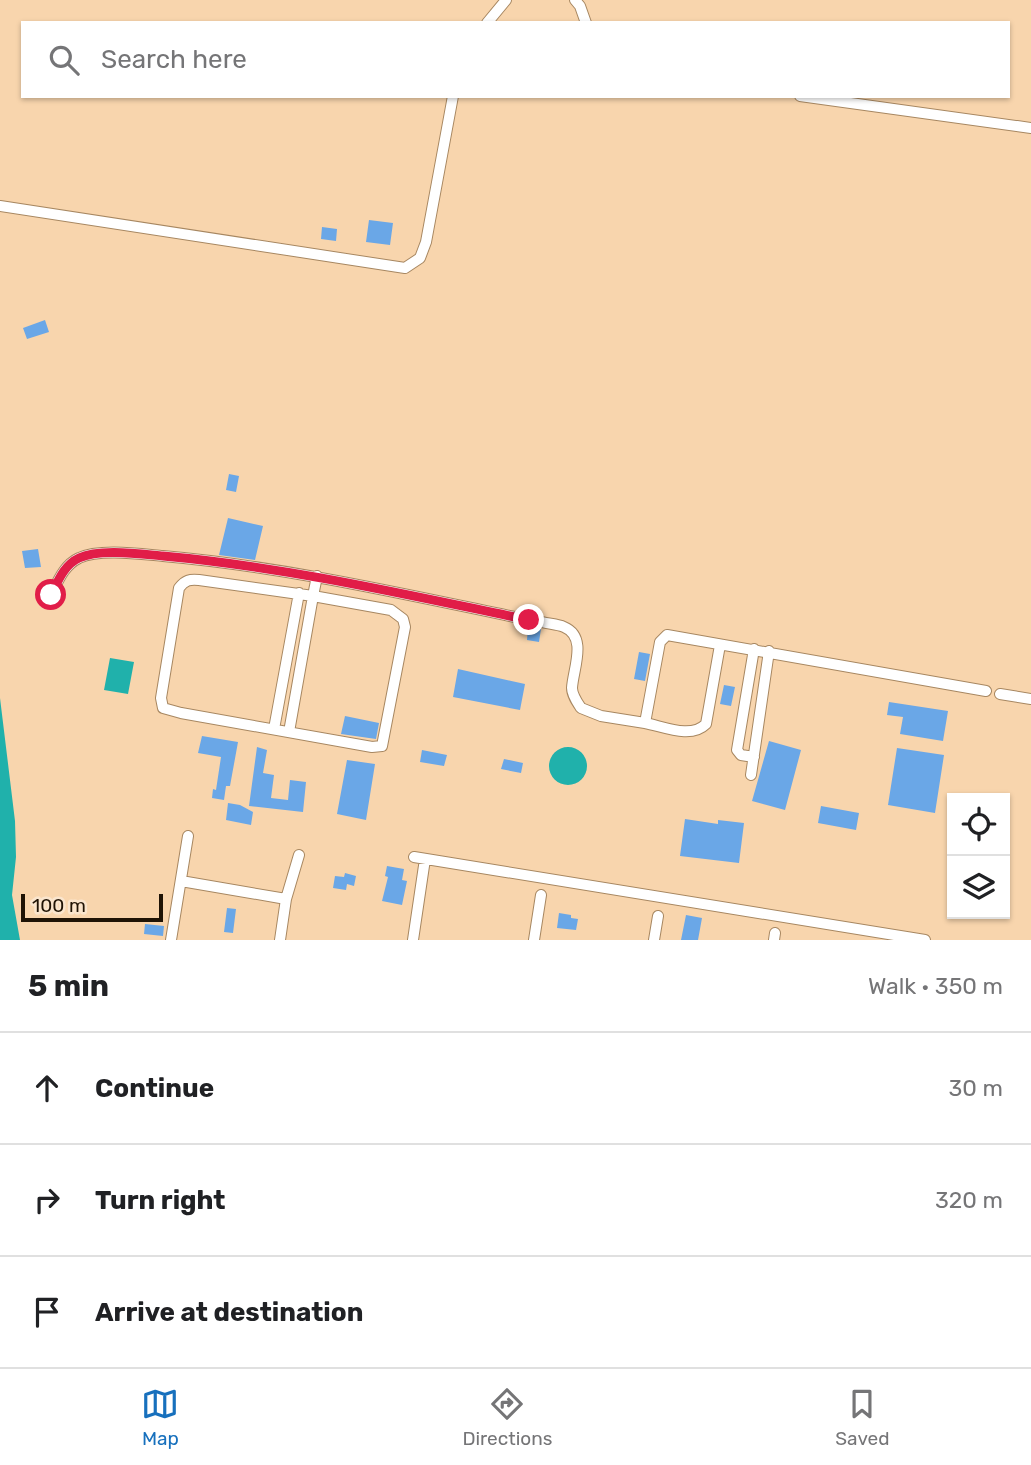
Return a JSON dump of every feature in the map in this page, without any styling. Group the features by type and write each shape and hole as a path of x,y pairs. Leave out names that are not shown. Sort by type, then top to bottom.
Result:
{"street":[{"path":"489,21 506,0"},
{"path":"575,0 585,21"},
{"path":"0,206 405,268 420,258 426,242 453,98"},
{"path":"814,98 1031,128"},
{"path":"51,595 64,568 79,558 96,554 145,554 218,561 317,576 529,620"},
{"path":"289,732 317,576"},
{"path":"189,579 299,593 391,610 402,619 405,627 382,746 372,747 163,708 161,698 179,588 183,582 189,579"},
{"path":"274,729 299,593"},
{"path":"542,622 564,627 573,635 577,645 577,660 572,691 581,708 601,716 685,732 699,730 706,724 720,645"},
{"path":"646,723 663,637 667,635 986,691"},
{"path":"754,649 737,750 741,755 754,757"},
{"path":"751,775 769,651"},
{"path":"1000,694 1031,699"},
{"path":"172,940 188,836"},
{"path":"281,940 286,899 299,855"},
{"path":"414,857 925,940"},
{"path":"413,940 425,859"},
{"path":"181,881 286,899"},
{"path":"534,940 541,895"},
{"path":"654,940 658,916"}],"water":[{"path":"110,658 134,662 128,694 104,690"},
{"path":"0,698 15,821 16,857 12,895 20,940 0,940"},
{"path":"568,747 581,753 587,766 581,779 568,785 555,779 549,766 555,753"}],"building":[{"path":"369,220 393,223 390,245 366,242"},
{"path":"322,227 337,229 336,241 321,239"},
{"path":"45,320 49,332 27,339 23,328"},
{"path":"229,474 239,476 236,492 226,490"},
{"path":"228,518 263,526 255,560 219,555"},
{"path":"38,549 41,567 25,568 22,551"},
{"path":"535,624 541,629 539,642 527,640 528,627"},
{"path":"639,652 650,654 645,681 634,679"},
{"path":"458,669 525,684 520,710 453,697"},
{"path":"724,685 735,687 731,706 720,704"},
{"path":"889,702 948,711 943,741 900,734 903,717 887,715"},
{"path":"345,716 379,723 376,739 341,734"},
{"path":"202,736 238,742 230,786 226,786 224,800 212,798 213,789 216,790 221,757 198,753"},
{"path":"769,741 801,750 785,810 752,801"},
{"path":"257,747 267,750 263,773 274,775 271,798 288,800 290,780 306,782 303,812 249,806"},
{"path":"897,748 944,755 935,813 888,805"},
{"path":"422,750 447,755 444,766 420,762"},
{"path":"504,759 523,763 521,773 501,769"},
{"path":"347,760 375,764 366,820 337,814"},
{"path":"228,803 240,805 253,812 251,825 226,820"},
{"path":"821,806 859,813 856,830 818,823"},
{"path":"685,819 718,824 718,820 744,823 739,863 680,856"},
{"path":"387,866 404,869 402,880 407,881 402,905 382,901 388,877 385,876"},
{"path":"345,873 356,876 354,886 347,884 346,890 333,888 335,876 344,877"},
{"path":"227,908 236,909 233,933 224,932"},
{"path":"559,913 578,919 576,930 557,928"},
{"path":"686,915 702,918 698,940 681,940"},
{"path":"145,924 164,926 163,936 144,934"}],"route":[{"path":"51,595 64,568 79,558 96,554 145,554 218,561 317,576 529,620"}]}
